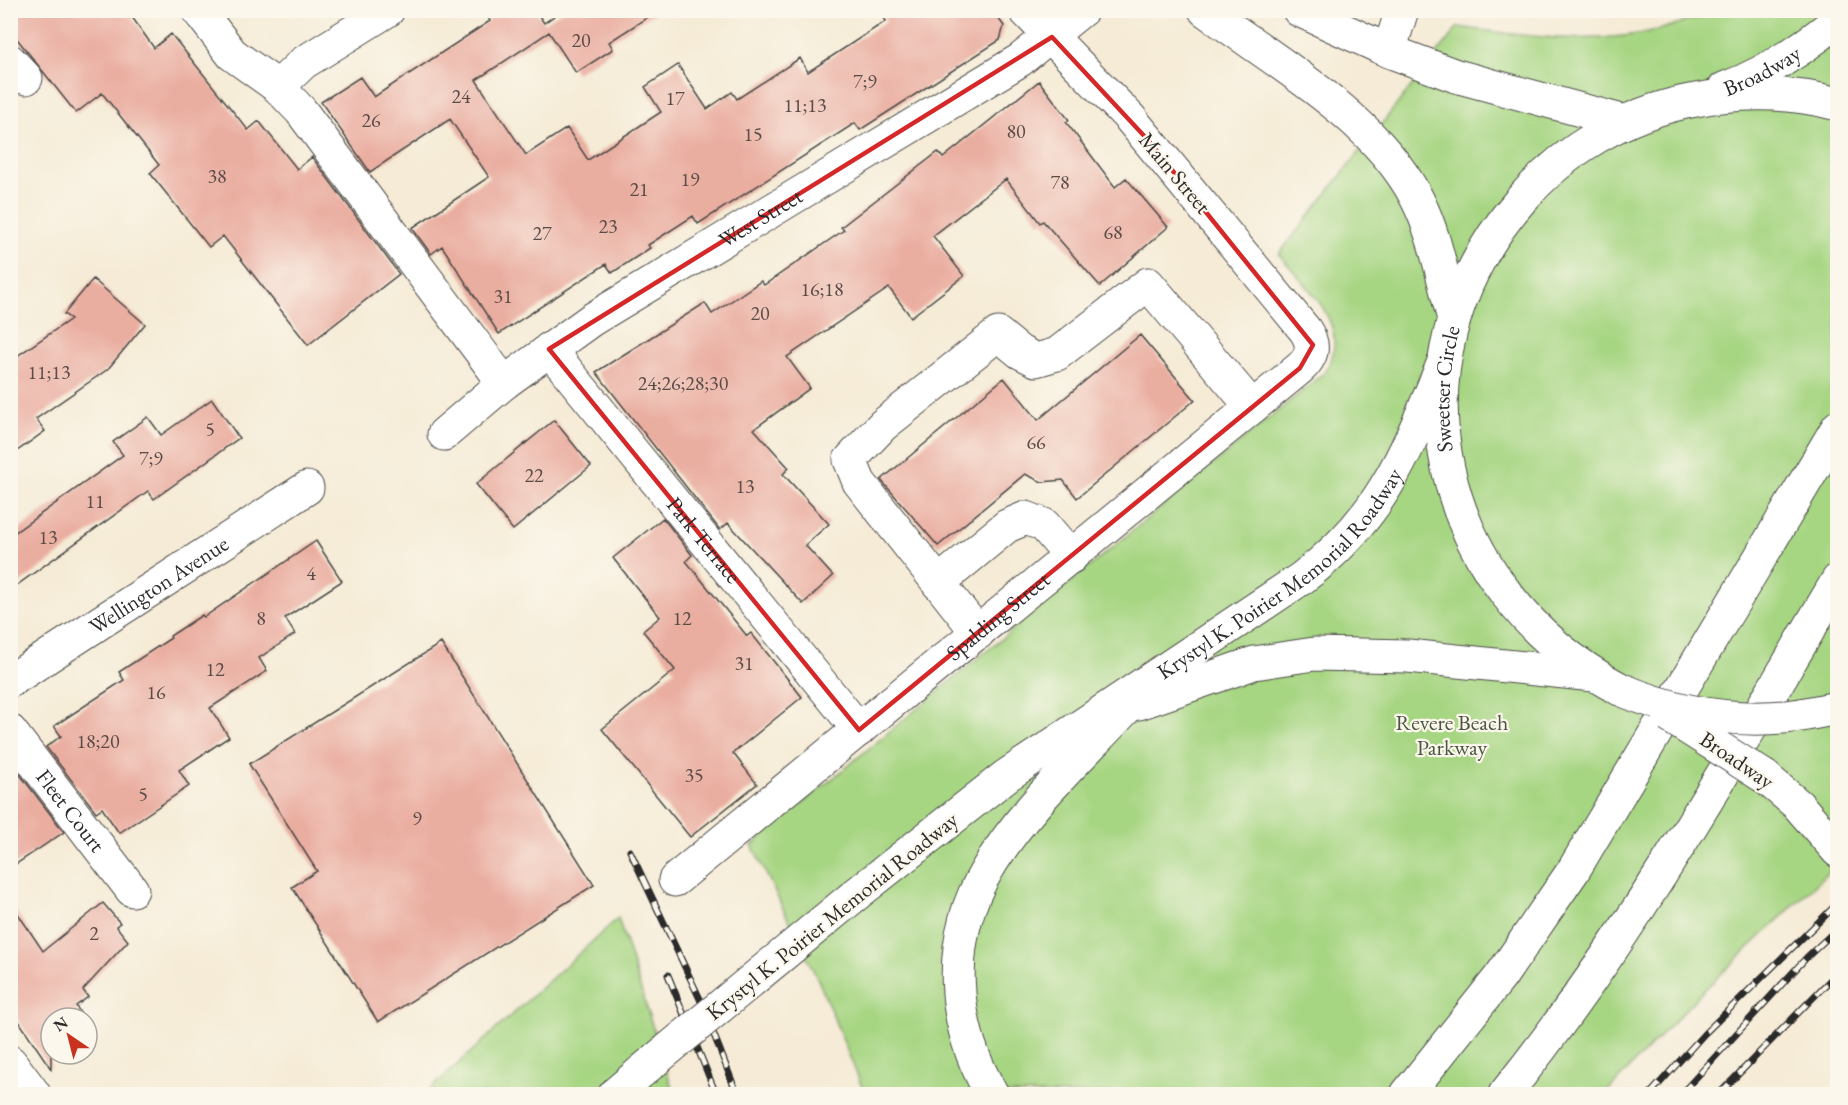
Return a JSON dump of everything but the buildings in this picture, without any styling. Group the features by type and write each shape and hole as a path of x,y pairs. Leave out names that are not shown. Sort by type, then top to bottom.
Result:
{"main road":[{"path":"198,10 232,54 278,87 301,111 504,383"},
{"path":"278,87 303,63 388,10"},
{"name":"Main Street","path":"1025,10 1147,139 1305,330 1313,345"},
{"name":"West Street","path":"444,434 504,383 549,349 612,307 1020,60 1052,37 1082,10"},
{"path":"1205,10 1341,110 1385,152 1410,186 1428,225 1454,319"},
{"path":"1299,10 1389,51 1456,76 1625,122"},
{"path":"1389,51 1402,10"},
{"name":"Broadway","path":"1677,104 1752,78 1788,58 1838,20"},
{"name":"Sweetser Circle","path":"1838,104 1799,96 1755,94 1717,96 1677,104 1625,122 1566,157 1528,191 1480,257 1454,319 1446,357 1442,401 1444,444 1450,478 1468,531 1480,557 1509,600 1549,643 1607,682 1668,707 1709,716 1744,719 1801,715 1838,708"},
{"path":"978,633 859,482 850,460 883,424 998,334 1020,352 1036,360 1057,354 1148,284 1252,407"},
{"name":"Spalding Street","path":"675,880 1304,364 1313,345"},
{"name":"Park Terrace","path":"549,349 859,730"},
{"name":"Krystyl K. Poirier Memorial Roadway","path":"615,1095 978,796 1053,743 1302,578 1343,544 1366,518 1394,473 1446,357"},
{"path":"1412,1088 1501,976 1573,870 1838,427"},
{"name":"Wellington Avenue","path":"10,681 307,488"},
{"path":"938,583 1007,526 1026,518 1044,525 1071,556"},
{"path":"1505,1095 1571,1008 1642,904 1838,580"},
{"name":"Krystyl K. Poirier Memorial Roadway","path":"1053,743 1126,708 1232,669 1275,659 1314,654 1400,655 1607,682"},
{"name":"Broadway","path":"1607,682 1707,738 1765,777 1798,805 1829,839"},
{"path":"992,1095 970,1049 958,990 960,949 969,909 986,870 1009,837 1126,708"},
{"name":"Fleet Court","path":"10,731 132,890"},
{"path":"10,1062 34,1095"}],"highlighted area":[{"path":"1052,37 1147,139 1313,345 1300,368 859,730 549,349"}],"green space":[{"name":"Revere Beach Parkway","path":"1722,11 1837,11 1837,864 1698,996 1605,1094 865,1094 820,984 752,845 1325,372 1333,355 1334,339 1331,324 1313,294 1279,254 1458,27 1540,37 1602,38 1648,32"},
{"path":"618,918 674,1094 426,1094 436,1084"}],"railway":[{"path":"630,851 700,999 737,1094"},
{"path":"1650,1094 1704,1034 1838,903"},
{"path":"1681,1094 1807,957 1838,928"},
{"path":"1719,1094 1838,972"},
{"path":"668,975 716,1094"}]}
